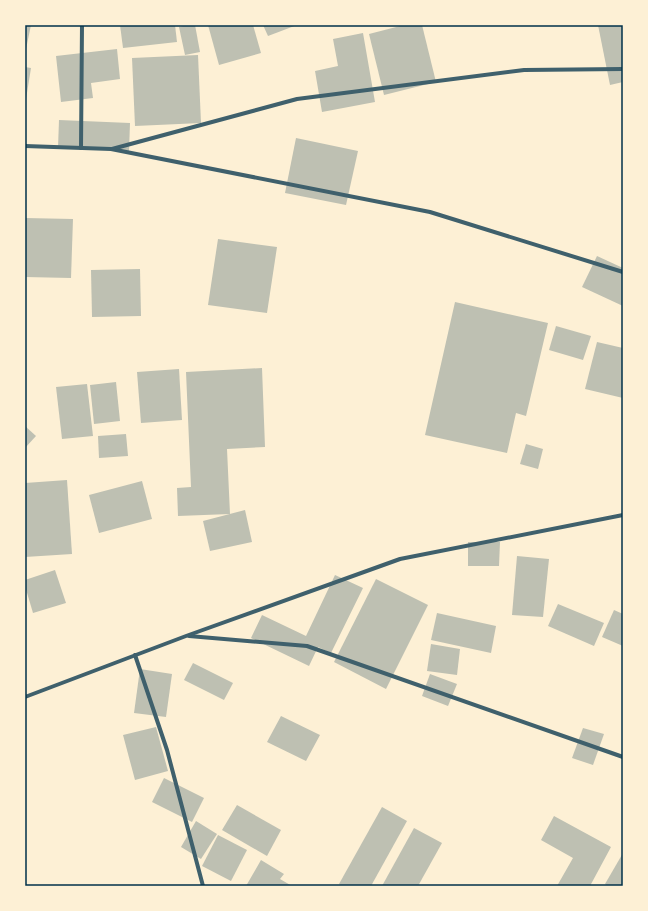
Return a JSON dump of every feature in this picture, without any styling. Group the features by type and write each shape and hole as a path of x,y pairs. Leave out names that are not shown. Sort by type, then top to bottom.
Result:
{"street":[{"path":"81,148 82,25"},
{"path":"111,149 296,100 524,70 623,69"},
{"path":"25,146 111,149 430,212 623,272"},
{"path":"25,697 186,636 400,559 623,515"},
{"path":"186,636 307,646 623,757"},
{"path":"135,655 168,750 203,886"}],"building":[{"path":"25,25 31,25 26,49 25,49"},
{"path":"120,25 175,25 177,42 123,48"},
{"path":"195,25 200,52 185,55 179,27"},
{"path":"208,25 253,25 261,53 219,65"},
{"path":"263,25 297,25 268,36"},
{"path":"404,25 422,25 436,82 384,95 369,34"},
{"path":"598,25 623,25 623,82 610,85"},
{"path":"363,33 375,102 322,112 315,71 338,66 333,39"},
{"path":"117,49 120,79 91,83 93,98 61,102 56,56"},
{"path":"198,55 201,123 135,126 132,58"},
{"path":"25,67 31,68 26,99 25,99"},
{"path":"59,120 130,123 129,151 58,148"},
{"path":"296,138 358,151 346,205 285,193"},
{"path":"25,218 73,219 71,278 25,277"},
{"path":"218,239 277,247 267,313 208,305"},
{"path":"597,256 623,268 623,306 582,287"},
{"path":"140,269 141,316 92,317 91,270"},
{"path":"455,302 548,323 526,416 516,413 507,453 425,435"},
{"path":"556,326 591,336 583,360 549,350"},
{"path":"597,342 623,348 623,398 585,389"},
{"path":"262,368 265,447 227,449 230,514 178,516 177,488 191,487 186,372"},
{"path":"179,369 182,420 141,423 137,372"},
{"path":"116,382 120,421 94,424 90,385"},
{"path":"87,384 93,436 62,439 56,387"},
{"path":"25,426 36,436 25,448"},
{"path":"126,434 128,456 99,458 98,436"},
{"path":"526,444 543,449 538,469 520,464"},
{"path":"67,480 72,554 25,557 25,483"},
{"path":"142,481 152,519 99,533 89,495"},
{"path":"245,510 252,542 210,551 203,521"},
{"path":"468,542 500,542 499,566 468,566"},
{"path":"517,556 549,559 543,617 512,615"},
{"path":"55,570 66,603 33,613 25,586 25,580"},
{"path":"335,575 363,588 331,653 318,647 309,666 251,638 262,615 306,636"},
{"path":"376,579 428,605 386,689 334,662"},
{"path":"558,604 604,623 594,646 548,626"},
{"path":"614,610 623,614 623,646 602,637"},
{"path":"437,613 496,626 491,653 431,640"},
{"path":"431,644 460,649 457,675 427,671"},
{"path":"193,663 233,683 224,700 184,680"},
{"path":"140,669 172,674 166,717 134,713"},
{"path":"430,674 457,684 448,706 422,696"},
{"path":"281,716 320,735 306,761 267,742"},
{"path":"156,727 168,771 135,780 123,735"},
{"path":"583,728 604,734 593,765 572,758"},
{"path":"164,778 204,798 192,822 152,802"},
{"path":"237,805 281,830 267,856 222,830"},
{"path":"382,807 407,821 371,886 342,886 339,884"},
{"path":"554,816 611,847 590,886 557,886 573,858 541,840"},
{"path":"196,821 217,834 201,859 181,847"},
{"path":"414,828 442,843 418,886 382,886"},
{"path":"218,835 247,850 231,881 202,866"},
{"path":"623,853 623,886 608,886 605,884"},
{"path":"261,860 284,874 280,879 292,886 246,886"}]}
